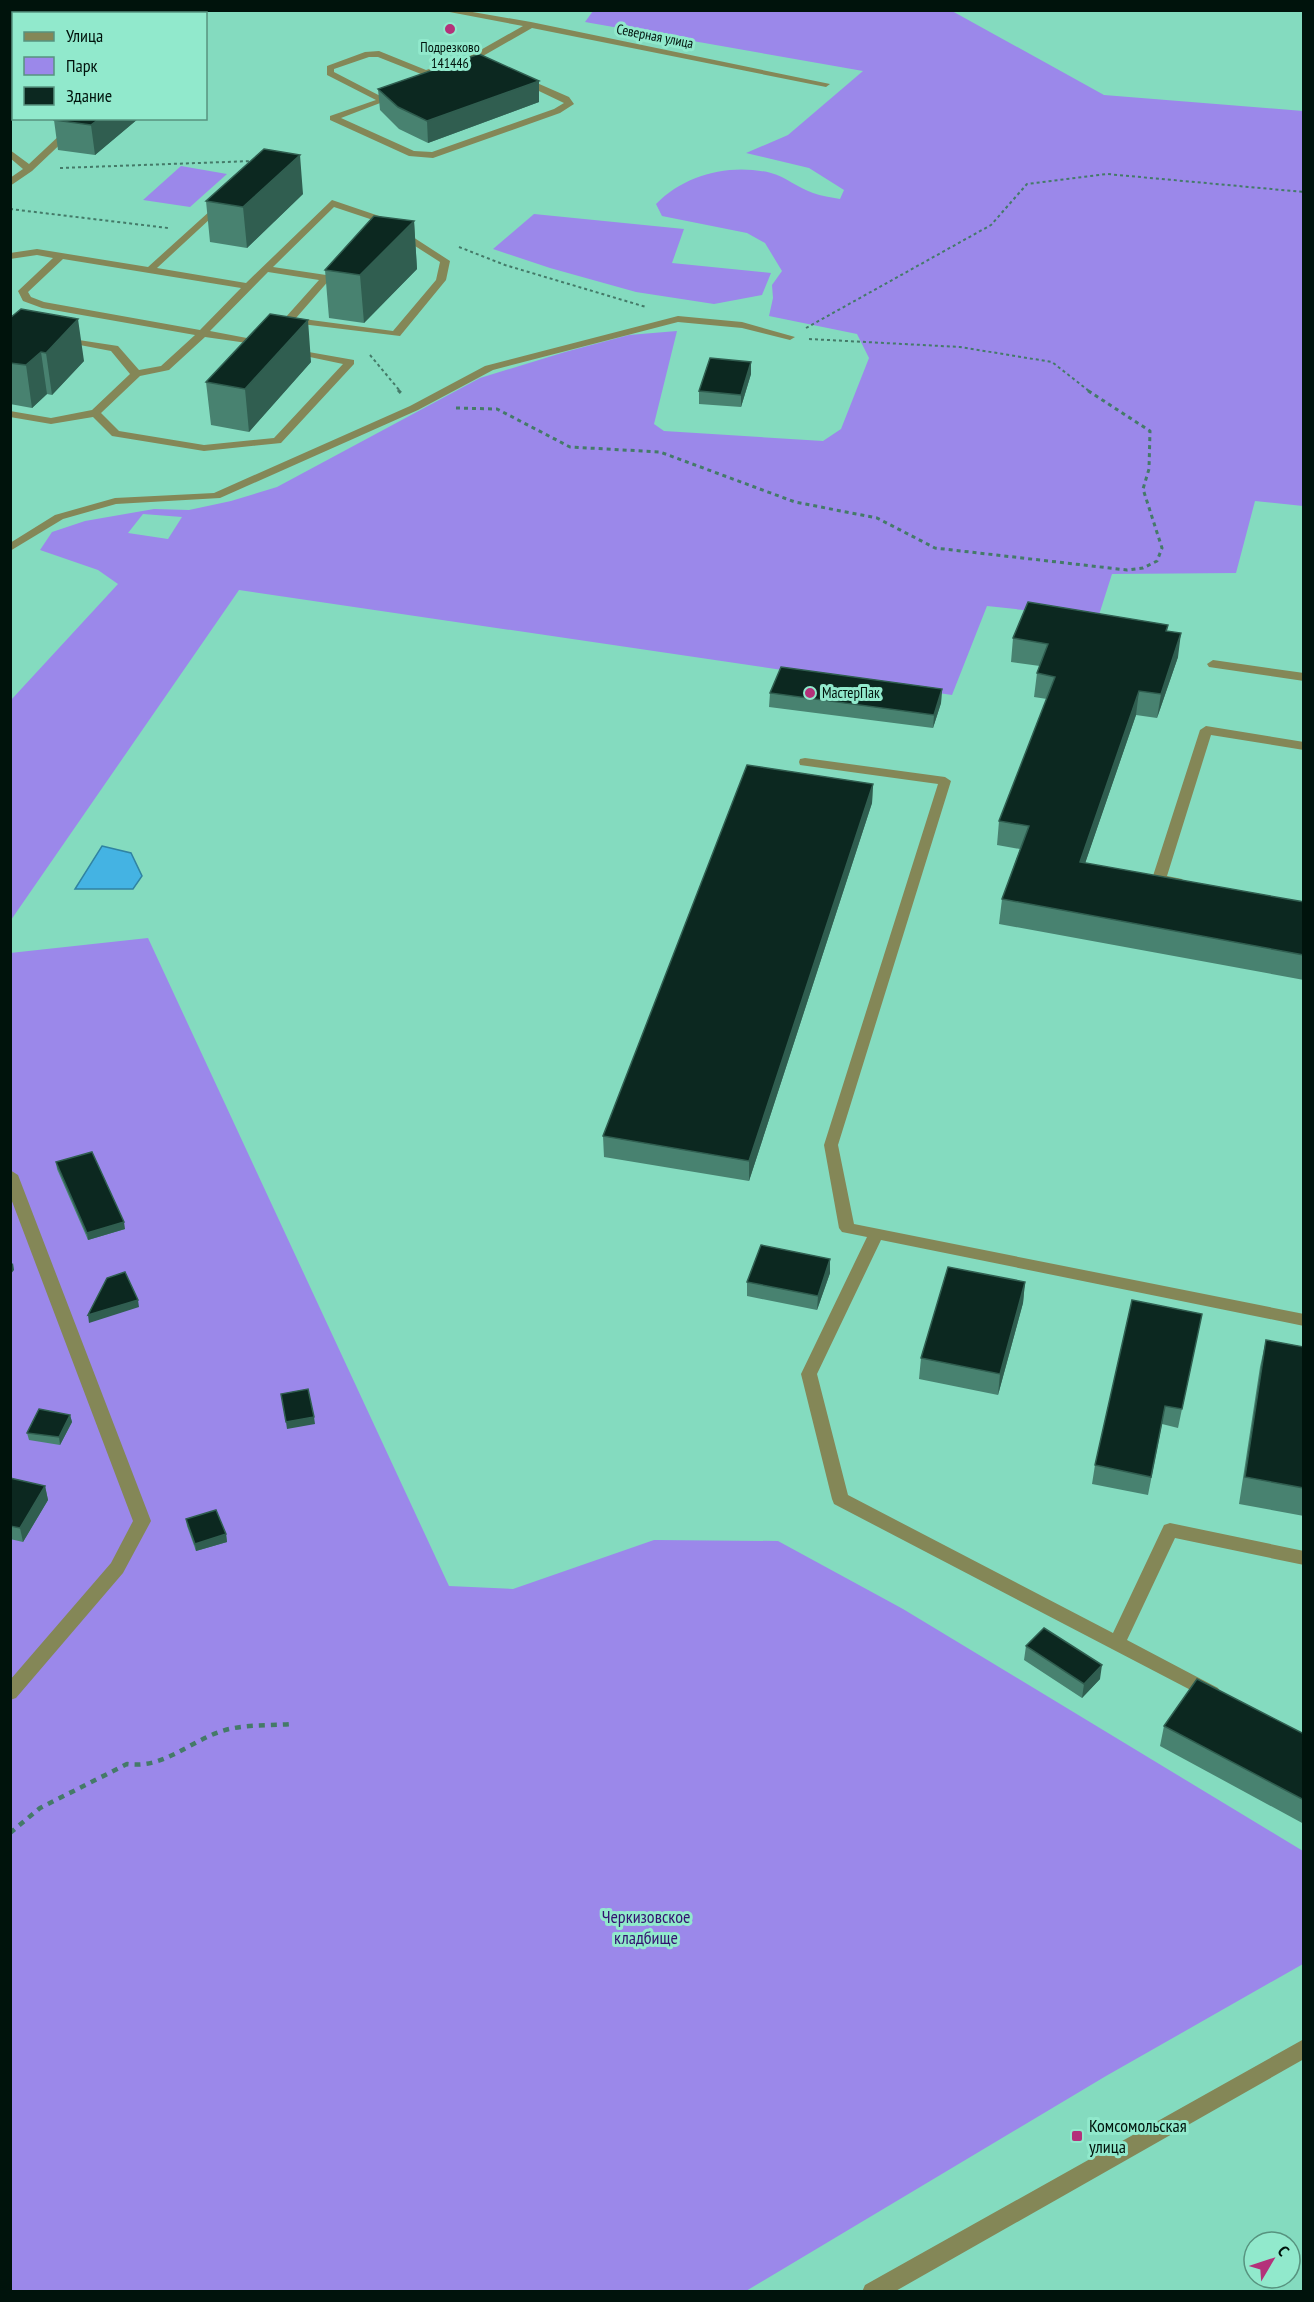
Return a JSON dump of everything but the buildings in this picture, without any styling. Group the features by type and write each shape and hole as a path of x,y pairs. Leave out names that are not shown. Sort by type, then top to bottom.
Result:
{"street":[{"name":"Северная улица","path":"443,10 531,25 826,84"},
{"path":"514,76 566,99 569,104 557,111 501,131 433,155 423,156 412,154 333,118 384,100 330,73 330,68 336,65 368,54 379,54 426,73 473,58 531,25"},
{"path":"473,58 484,63"},
{"path":"10,183 29,169 82,120"},
{"path":"10,153 29,169"},
{"path":"150,270 225,200"},
{"path":"10,414 51,421 94,413 136,374 165,368 204,332 248,286 332,203 379,219 445,261 441,280 396,334 289,320 326,278 266,269"},
{"path":"10,256 37,252 248,286"},
{"path":"61,256 23,291 27,299 42,305 204,332 350,362 277,441 204,448 116,434 94,413"},
{"path":"10,548 59,517 115,501 216,496 414,408 489,368 678,319 742,325 790,337"},
{"path":"47,336 114,348 136,374"},
{"path":"1213,664 1304,677"},
{"path":"1193,885 1159,879 1206,730 1304,746"},
{"path":"805,762 945,781 831,1145 847,1227 1304,1320"},
{"path":"10,1175 142,1521 117,1568 10,1693"},
{"path":"877,1233 860,1264 809,1374 840,1498 1231,1703"},
{"path":"1117,1643 1170,1530 1304,1558"},
{"path":"873,2292 1304,2048"}],"path":[{"path":"29,169 255,161"},
{"path":"790,337 992,225 1027,184 1107,174 1304,192"},
{"path":"10,209 192,231"},
{"path":"454,245 485,259 606,293 678,319"},
{"path":"346,328 414,408 497,409 570,447 660,453 795,502 877,518 935,548 1127,570 1143,568 1157,561 1162,548 1143,489 1149,469 1150,431 1090,392 1052,362 960,347 860,343 790,337"},
{"path":"10,1833 40,1808 127,1764 138,1767 170,1756 222,1731 291,1724"}],"green space":[{"path":"593,11 952,11 1104,95 1303,111 1303,506 1255,501 1236,573 1112,574 1098,618 987,606 952,695 239,590 11,920 11,700 118,584 98,570 40,550 52,532 85,521 154,509 189,510 231,501 277,487 480,378 629,335 677,331 654,424 664,431 823,441 841,429 869,358 857,334 769,316 773,298 772,285 782,271 765,243 747,233 662,216 656,204 681,185 695,178 740,169 771,173 813,193 840,199 844,190 809,168 746,153 788,135 863,71 585,22","holes":["143,514 182,517 168,539 128,533"]},
{"path":"181,166 227,174 190,207 143,200"},
{"path":"534,214 684,229 672,263 771,273 762,295 714,304 636,292 493,249"},
{"name":"Черкизовское кладбище","path":"148,938 449,1586 513,1589 654,1540 778,1541 903,1609 1303,1851 1303,1964 1106,2076 746,2291 11,2291 10,953"}],"water":[{"path":"102,846 131,853 142,876 133,889 75,889"}],"place":[{"name":"Подрезково 141446","path":"450,29"},
{"name":"МастерПак","path":"810,693"},
{"name":"Комсомольская улица","path":"1077,2136"}]}
